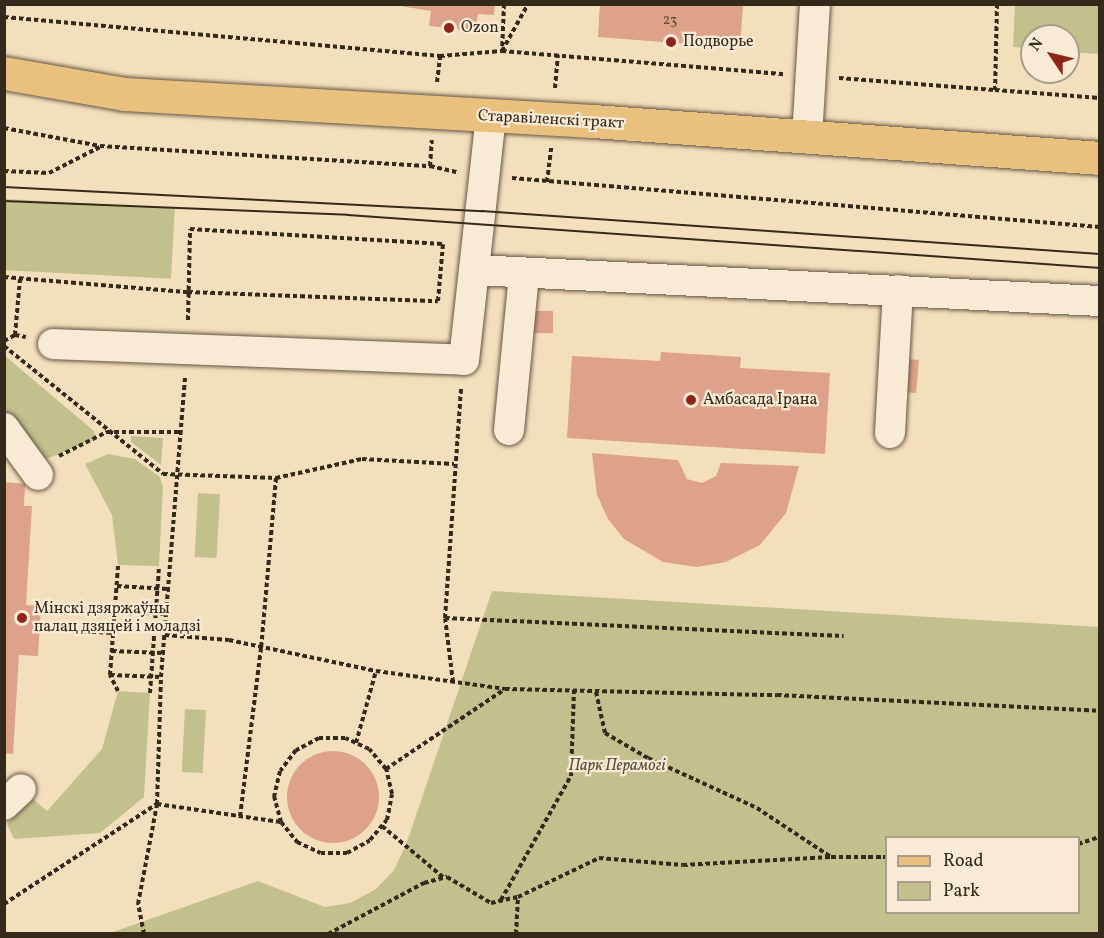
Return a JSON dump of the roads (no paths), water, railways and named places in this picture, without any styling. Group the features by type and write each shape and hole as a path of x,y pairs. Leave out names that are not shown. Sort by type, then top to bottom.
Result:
{"main road":[{"name":"Старавіленскі тракт","path":"4,73 124,94 491,116 1100,158"}],"lane":[{"path":"807,138 815,4"},
{"path":"53,344 464,360 491,116"},
{"path":"476,259 524,273 1100,301"},
{"path":"509,430 524,273"},
{"path":"890,433 898,290"},
{"path":"4,428 36,472"}],"tram line":[{"path":"4,187 482,211 1100,254"},
{"path":"4,201 348,215 1100,268"}],"place":[{"name":"Ozon","path":"449,28"},
{"name":"Подворье","path":"671,42"},
{"name":"Амбасада Ірана","path":"691,400"},
{"name":"Мінскі дзяржаўны палац дзяцей і моладзі","path":"22,618"}],"park label":[{"name":"Парк Перамогі","path":"617,766"}]}
